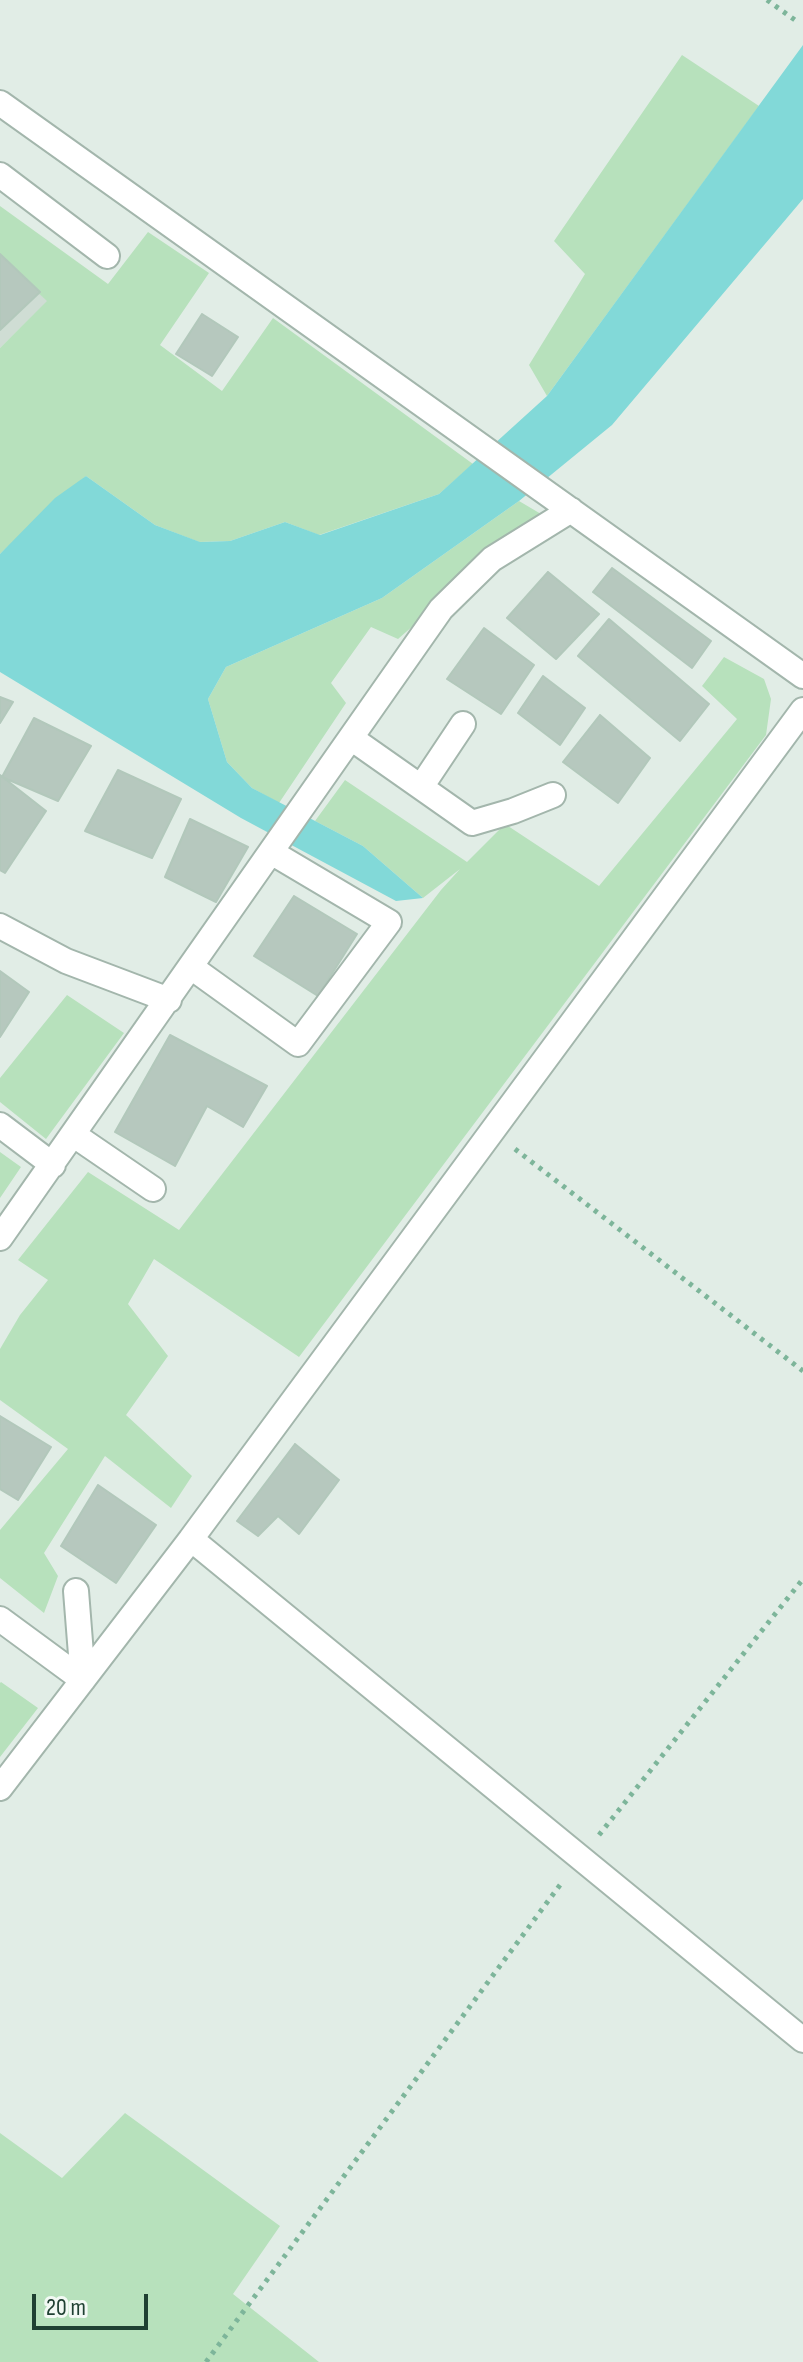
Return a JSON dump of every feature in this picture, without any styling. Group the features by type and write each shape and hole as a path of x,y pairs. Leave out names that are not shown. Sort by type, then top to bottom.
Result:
{"street":[{"path":"0,103 803,676"},
{"path":"0,175 107,256"},
{"path":"0,1238 441,609 492,559 571,510"},
{"path":"0,1788 191,1539 803,710"},
{"path":"421,787 463,724"},
{"path":"351,738 472,823 553,795"},
{"path":"191,967 298,1044 389,922 271,852"},
{"path":"0,926 66,961 169,1000"},
{"path":"0,1125 53,1165"},
{"path":"74,1135 153,1189"},
{"path":"191,1539 803,2040"},
{"path":"76,1591 83,1680"},
{"path":"0,1619 83,1680"}],"path":[{"path":"767,0 795,20"},
{"path":"492,1131 803,1371"},
{"path":"206,2362 580,1858 803,1579"}],"shaded area":[{"path":"0,258 48,301 0,348"}],"green space":[{"path":"682,55 759,106 547,396 529,365 585,274 554,241"},
{"path":"0,206 108,284 148,232 209,273 160,345 222,391 273,318 473,464 439,494 319,535 285,522 230,541 199,542 155,525 86,476 0,554 0,348 47,301 0,258"},
{"path":"519,501 541,514 398,639 371,627 331,683 346,703 279,803 252,788 227,762 208,699 226,667 382,598"},
{"path":"724,657 764,679 771,699 766,735 299,1357 154,1259 128,1304 168,1356 126,1415 192,1476 171,1508 105,1456 44,1553 58,1576 44,1613 0,1578 0,1530 68,1449 0,1400 0,1349 20,1315 48,1280 18,1260 88,1172 179,1230 460,869 423,898 363,846 315,821 345,780 467,862 505,824 599,886 737,719 702,686"},
{"path":"67,995 124,1033 46,1139 0,1102 0,1078"},
{"path":"0,1152 21,1167 0,1198"},
{"path":"0,1683 38,1708 0,1757"},
{"path":"125,2113 280,2226 233,2294 319,2362 0,2362 0,2133 62,2178"}],"water":[{"path":"803,45 803,199 612,425 519,501 382,598 226,667 208,699 227,762 252,788 363,846 423,898 396,901 241,818 0,672 0,554 55,498 86,476 155,525 200,542 230,541 285,522 320,535 439,494 547,396"}],"building":[{"path":"0,254 40,292 0,330"},
{"path":"202,314 238,337 212,376 176,354"},
{"path":"612,568 711,641 692,668 593,592"},
{"path":"548,572 599,614 556,659 507,618"},
{"path":"609,619 709,704 680,741 578,656"},
{"path":"484,628 534,665 501,714 447,679"},
{"path":"543,676 585,708 560,745 518,713"},
{"path":"0,697 13,702 0,723"},
{"path":"600,715 650,758 618,803 563,762"},
{"path":"34,718 91,746 58,801 2,777"},
{"path":"118,770 181,799 152,858 85,831"},
{"path":"0,775 46,811 5,873 0,870"},
{"path":"190,819 248,847 216,902 165,877"},
{"path":"294,896 357,934 318,996 254,956"},
{"path":"0,971 29,992 0,1037"},
{"path":"170,1035 267,1086 243,1127 207,1106 175,1166 115,1132"},
{"path":"0,1416 51,1447 18,1500 0,1489"},
{"path":"295,1444 339,1480 299,1534 278,1516 258,1536 237,1521"},
{"path":"98,1485 156,1525 116,1583 61,1546"}]}
